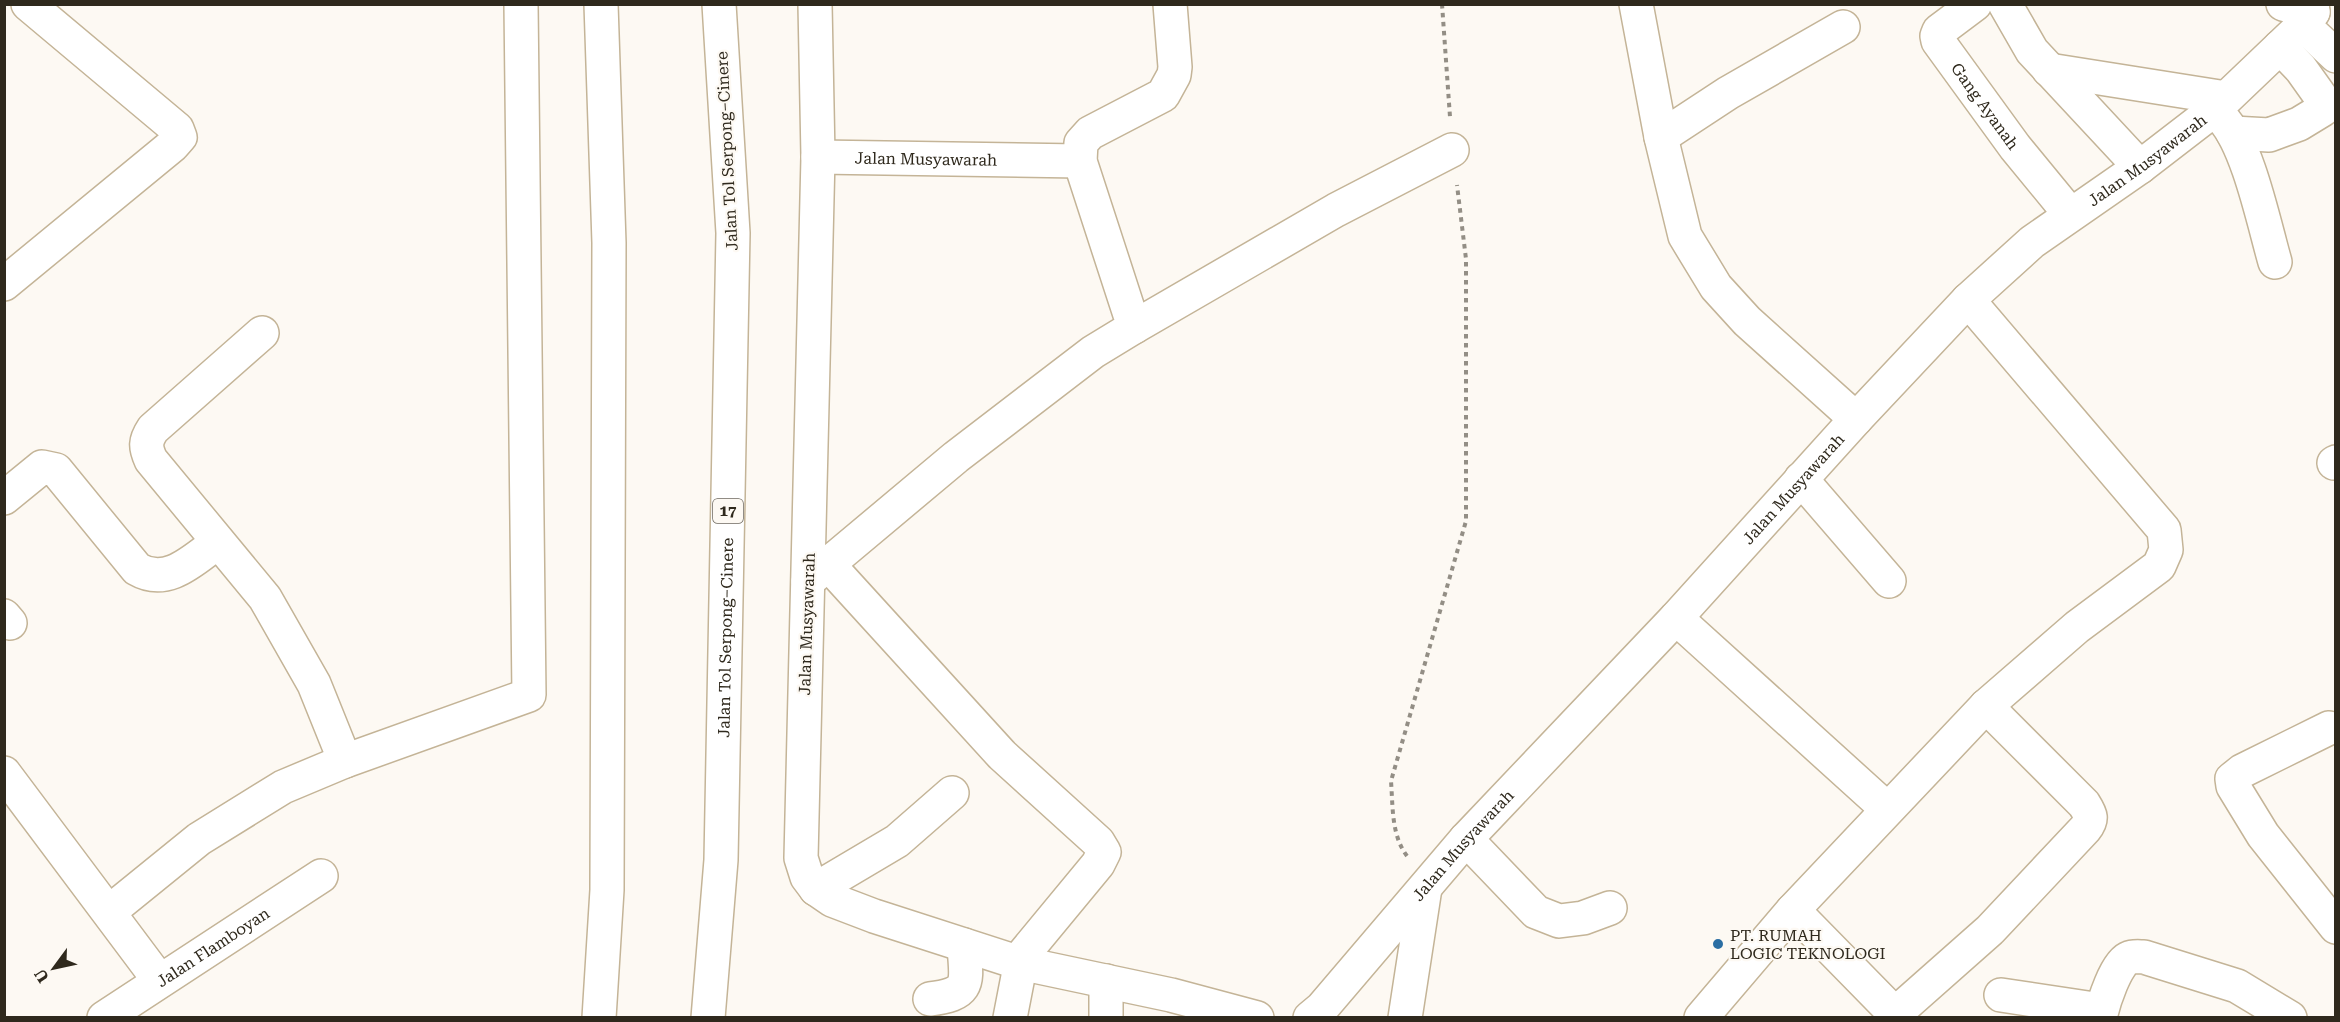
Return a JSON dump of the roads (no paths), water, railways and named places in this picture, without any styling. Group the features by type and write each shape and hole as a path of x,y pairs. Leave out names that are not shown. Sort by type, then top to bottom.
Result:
{"main road":[{"path":"4,284 180,137 177,129 28,4"},
{"path":"109,912 199,839 283,788 345,761 529,695 521,4"},
{"path":"599,1017 607,890 609,243 601,4"},
{"name":"Jalan Tol Serpong–Cinere","path":"708,1017 721,860 733,233 719,4"},
{"path":"815,4 818,157"},
{"path":"1134,327 1080,161 1081,143 1090,133 1163,95 1174,75 1175,67 1170,4"},
{"path":"1636,4 1661,137 1685,236 1716,287 1747,321 1856,419"},
{"name":"Gang Ayanah","path":"1975,4 1939,31 1938,41 2015,147 2070,214"},
{"path":"2005,4 2032,51 2140,167"},
{"path":"2307,10 2333,49"},
{"name":"Jalan Musyawarah","path":"1310,1017 1322,1008 1466,839 1676,618 1856,419 1968,300 2032,242 2070,214 2224,114 2280,47 2307,10"},
{"path":"1661,137 1728,93 1843,27"},
{"path":"2049,70 2224,114 2269,135 2299,124 2322,110 2323,100 2301,69 2280,47"},
{"path":"2224,114 2258,199 2275,262"},
{"path":"1010,1017 1022,956 1098,864 1104,852 1098,842 1002,755 818,572 956,457 1093,352 1336,210 1452,150"},
{"name":"Jalan Musyawarah","path":"816,889 807,877 801,858 818,572 818,157 1080,161"},
{"path":"1701,1017 1793,910 1986,706 2077,627 2159,566 2166,550 2164,530 1968,300"},
{"path":"262,333 153,429 145,442 151,460 265,598 309,675 345,761"},
{"path":"4,498 42,467 56,470 137,569 148,575 175,572 219,542"},
{"path":"1801,479 1889,581"},
{"path":"1676,618 1887,809"},
{"path":"1793,910 1895,1014 1990,930 2085,830 2091,814 2084,804 1986,706"},
{"path":"2329,728 2236,774 2232,779 2233,786 2263,835 2336,927"},
{"path":"4,773 159,980"},
{"path":"952,793 897,841 816,889 832,900 874,916 1020,963 1256,1017"},
{"path":"1466,839 1536,912 1559,921 1583,918 1610,908"},
{"name":"Jalan Flamboyan","path":"104,1017 321,876"},
{"path":"1405,1017 1425,888"},
{"path":"930,999 949,997 957,994 962,988 966,980 964,945"},
{"path":"2001,995 2101,1014 2122,962 2130,957 2144,957 2237,986 2290,1017"},
{"path":"1106,981 1106,1017"}],"place":[{"name":"PT. RUMAH LOGIC TEKNOLOGI","path":"1718,944"}]}
